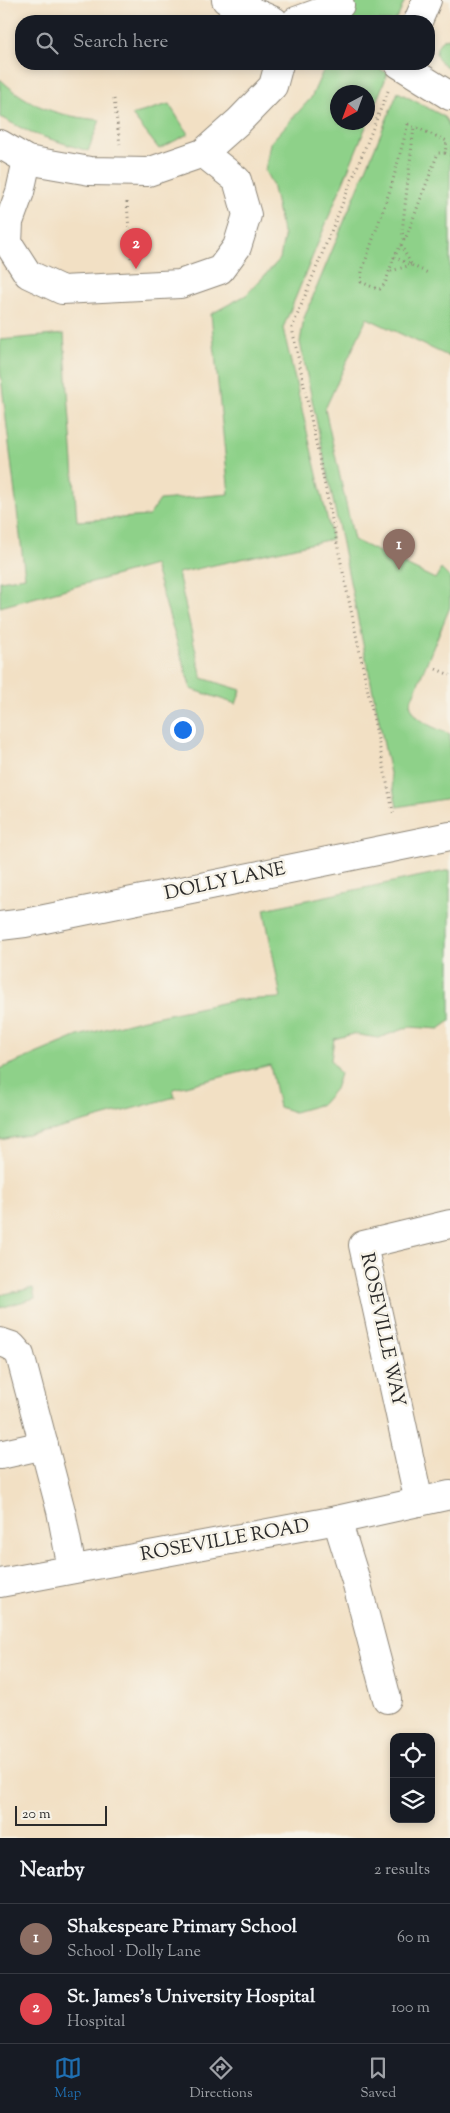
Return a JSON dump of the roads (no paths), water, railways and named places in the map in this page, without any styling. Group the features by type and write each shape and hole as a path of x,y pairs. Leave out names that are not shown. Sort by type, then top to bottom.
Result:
{"street":[{"path":"226,0 260,15"},
{"path":"421,15 427,0"},
{"path":"312,15 340,5"},
{"path":"0,144 27,160 90,171 148,172 203,153 239,121 273,86 277,70"},
{"path":"404,70 450,96"},
{"path":"27,160 20,192 10,222 8,243 28,274 62,290 180,284 220,270 237,247 247,215 237,180 203,153"},
{"name":"DOLLY LANE","path":"0,926 25,923 450,836"},
{"name":"ROSEVILLE WAY","path":"419,1502 363,1245 450,1224"},
{"path":"0,1342 12,1346 20,1355 61,1511 72,1569"},
{"path":"0,1454 44,1445"},
{"name":"ROSEVILLE ROAD","path":"0,1583 337,1520 450,1495"},
{"path":"337,1520 356,1581 387,1699"}],"place":[{"name":"St. James's University Hospital","path":"136,269"},
{"name":"Shakespeare Primary School","path":"399,570"}]}
